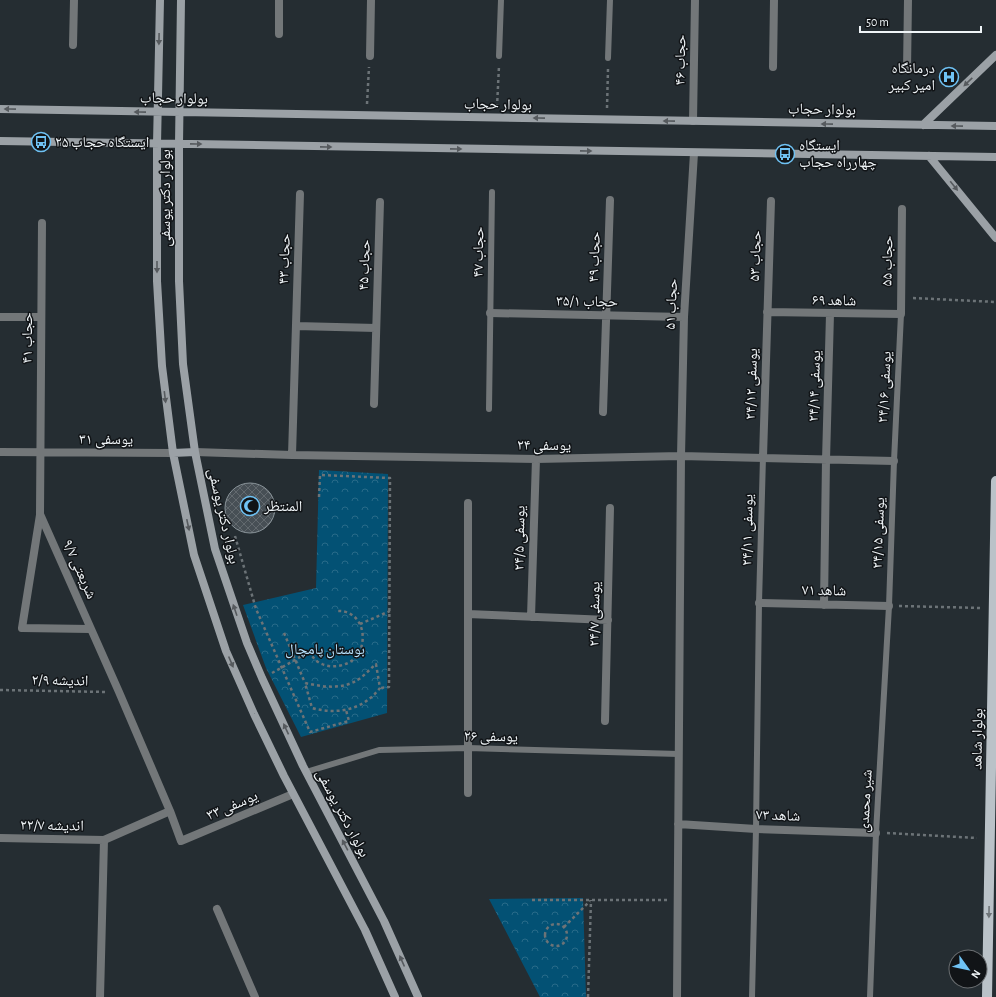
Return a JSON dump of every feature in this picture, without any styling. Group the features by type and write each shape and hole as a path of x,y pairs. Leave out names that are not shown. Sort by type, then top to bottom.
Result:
{"main road":[{"name":"بولوار دکتر یوسفی","path":"160,0 157,144 158,281 162,366 173,453 194,555 226,651 254,714 293,794 365,930 394,997"},
{"name":"بولوار دکتر یوسفی","path":"181,0 179,280 182,349 195,452 215,549 247,644 262,678 306,772 384,921 418,997"},
{"path":"923,125 996,55"},
{"name":"بولوار حجاب","path":"0,109 996,126"},
{"path":"0,142 996,157"},
{"path":"929,156 996,238"},
{"path":"173,453 195,452"},
{"name":"بولوار شاهد","path":"987,997 996,481"}],"street":[{"path":"73,45 74,0"},
{"path":"279,0 279,34"},
{"path":"370,56 371,0"},
{"name":"حجاب ۴۶","path":"693,121 694,0"},
{"path":"773,67 774,0"},
{"path":"907,70 908,0"},
{"name":"حجاب ۵۱","path":"676,997 681,456 684,317 694,152"},
{"name":"حجاب ۴۳","path":"292,455 300,194"},
{"name":"حجاب ۴۹","path":"603,412 610,200"},
{"name":"حجاب ۵۳","path":"767,312 771,200"},
{"name":"حجاب ۴۵","path":"374,404 380,202"},
{"name":"حجاب ۵۵","path":"901,314 902,209"},
{"name":"حجاب ۴۱","path":"40,452 42,223"},
{"name":"شاهد ۶۹","path":"767,312 901,314"},
{"name":"یوسفی ۲۴/۱۲","path":"762,457 767,312"},
{"name":"حجاب ۳۵/۱","path":"490,313 684,317"},
{"name":"یوسفی ۲۴/۱۴","path":"824,605 830,314"},
{"path":"0,317 41,317"},
{"path":"296,326 376,328"},
{"name":"یوسفی ۳۱","path":"0,452 173,453"},
{"name":"شریعتی ۹/۷","path":"40,452 40,514 119,692 170,811 181,841"},
{"name":"یوسفی ۲۴","path":"195,452 536,459 681,456 894,461"},
{"name":"یوسفی ۲۴/۵","path":"531,617 536,459"},
{"path":"468,503 468,793"},
{"name":"یوسفی ۲۴/۷","path":"606,721 610,508"},
{"path":"40,514 22,628 90,629"},
{"name":"شاهد ۷۱","path":"759,603 889,606"},
{"path":"468,614 608,620"},
{"name":"یوسفی ۳۳","path":"181,841 293,794"},
{"path":"100,997 104,840 170,811"},
{"name":"شاهد ۷۳","path":"678,824 756,829 876,832"},
{"name":"اندیشه ۲۲/۷","path":"0,838 104,840"},
{"path":"216,909 255,997"}],"lane":[{"path":"499,56 501,0"},
{"path":"608,58 610,0"},
{"name":"حجاب ۴۷","path":"489,409 492,192"},
{"name":"یوسفی ۲۴/۱۶","path":"894,461 901,314"},
{"name":"یوسفی ۲۴/۱۱","path":"752,997 762,457"},
{"name":"یوسفی ۲۴/۱۵","path":"889,606 894,461"},
{"name":"شیر محمدی","path":"870,997 876,832 889,606"},
{"name":"یوسفی ۲۶","path":"306,772 379,750 468,748 679,754"}],"path":[{"path":"366,116 370,56"},
{"path":"496,118 499,56"},
{"path":"607,120 608,58"},
{"path":"901,297 996,302"},
{"path":"284,633 305,683 312,708 323,711 346,710 365,702 380,688 389,687 390,478 320,475 320,497"},
{"path":"235,536 256,609 310,732 349,721 346,710"},
{"path":"889,606 994,608"},
{"path":"262,678 309,652 316,661 324,665 335,666 345,664 353,660 360,653 362,643 363,634 360,624 355,617 349,613 342,610 335,611"},
{"path":"360,624 390,611"},
{"path":"305,683 316,686 343,686 360,678 376,664 380,688"},
{"name":"اندیشه ۲/۹","path":"0,690 119,692"},
{"path":"876,832 990,838"},
{"path":"532,900 677,900"},
{"path":"564,927 591,900"},
{"path":"588,997 591,900"},
{"path":"553,924 559,924 564,927 568,932 567,939 563,944 557,946 551,944 547,940 545,934 548,928 553,924"}],"green space":[{"name":"بوستان پامچال","path":"319,470 388,474 387,713 301,737 266,668 243,605 316,588"},
{"path":"583,898 586,997 540,997 489,899"}],"building":[{"name":"المنتظر","path":"250,483 259,485 268,490 273,499 275,508 273,517 268,526 259,531 250,533 241,531 232,526 227,517 225,508 227,499 232,490 241,485"}],"place":[{"name":"درمانگاه امیر کبیر","path":"949,77"},
{"name":"ایستگاه حجاب ۲۵","path":"41,142"},
{"name":"ایستگاه چهارراه حجاب","path":"785,154"},
{"name":"المنتظر","path":"250,506"}]}
